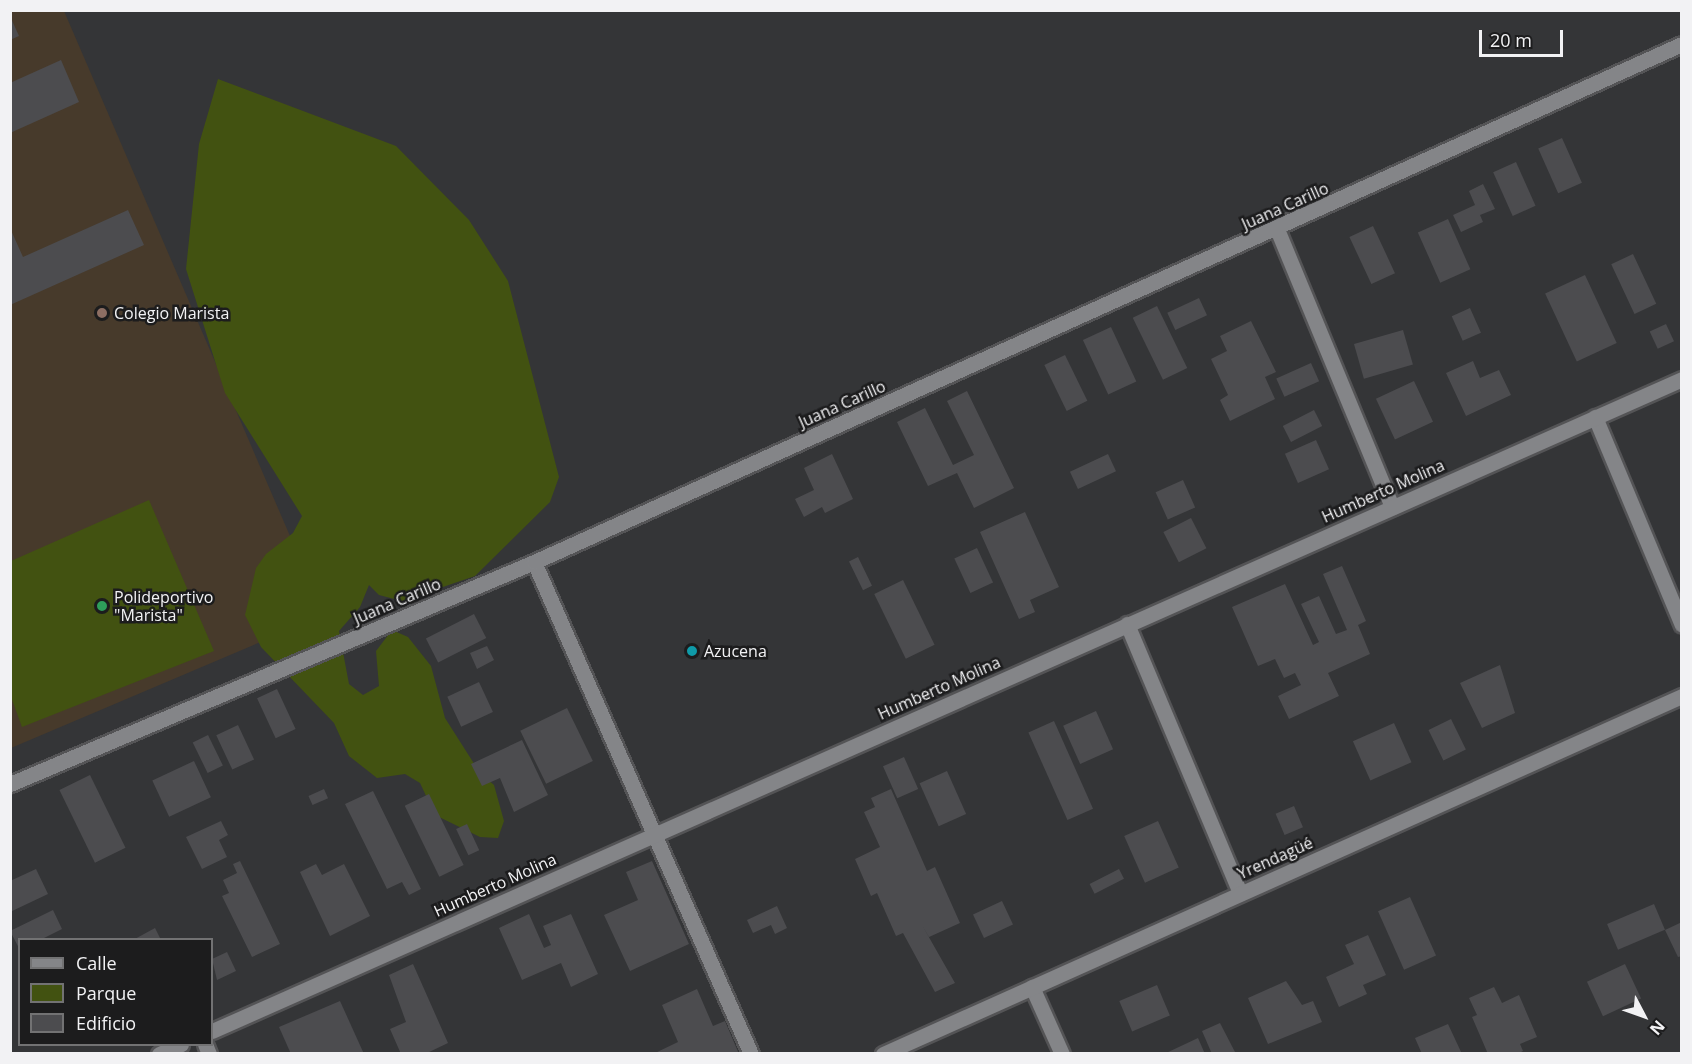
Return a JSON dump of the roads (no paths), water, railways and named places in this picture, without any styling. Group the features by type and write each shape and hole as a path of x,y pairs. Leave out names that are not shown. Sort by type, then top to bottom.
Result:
{"street":[{"name":"Juana Carillo","path":"10,784 534,562 1277,229 1682,44"},
{"path":"1277,229 1392,507"},
{"name":"Humberto Molina","path":"213,1031 1682,379"},
{"path":"1595,417 1682,625"},
{"path":"534,562 751,1053"},
{"path":"1127,624 1240,893"},
{"name":"Yrendagüé","path":"883,1053 1682,696"},
{"path":"1032,987 1062,1053"},
{"path":"159,1053 176,1046"}],"place":[{"name":"Colegio Marista","path":"102,313"},
{"name":"Polideportivo \"Marista\"","path":"102,606"},
{"name":"Azucena","path":"692,651"}]}
